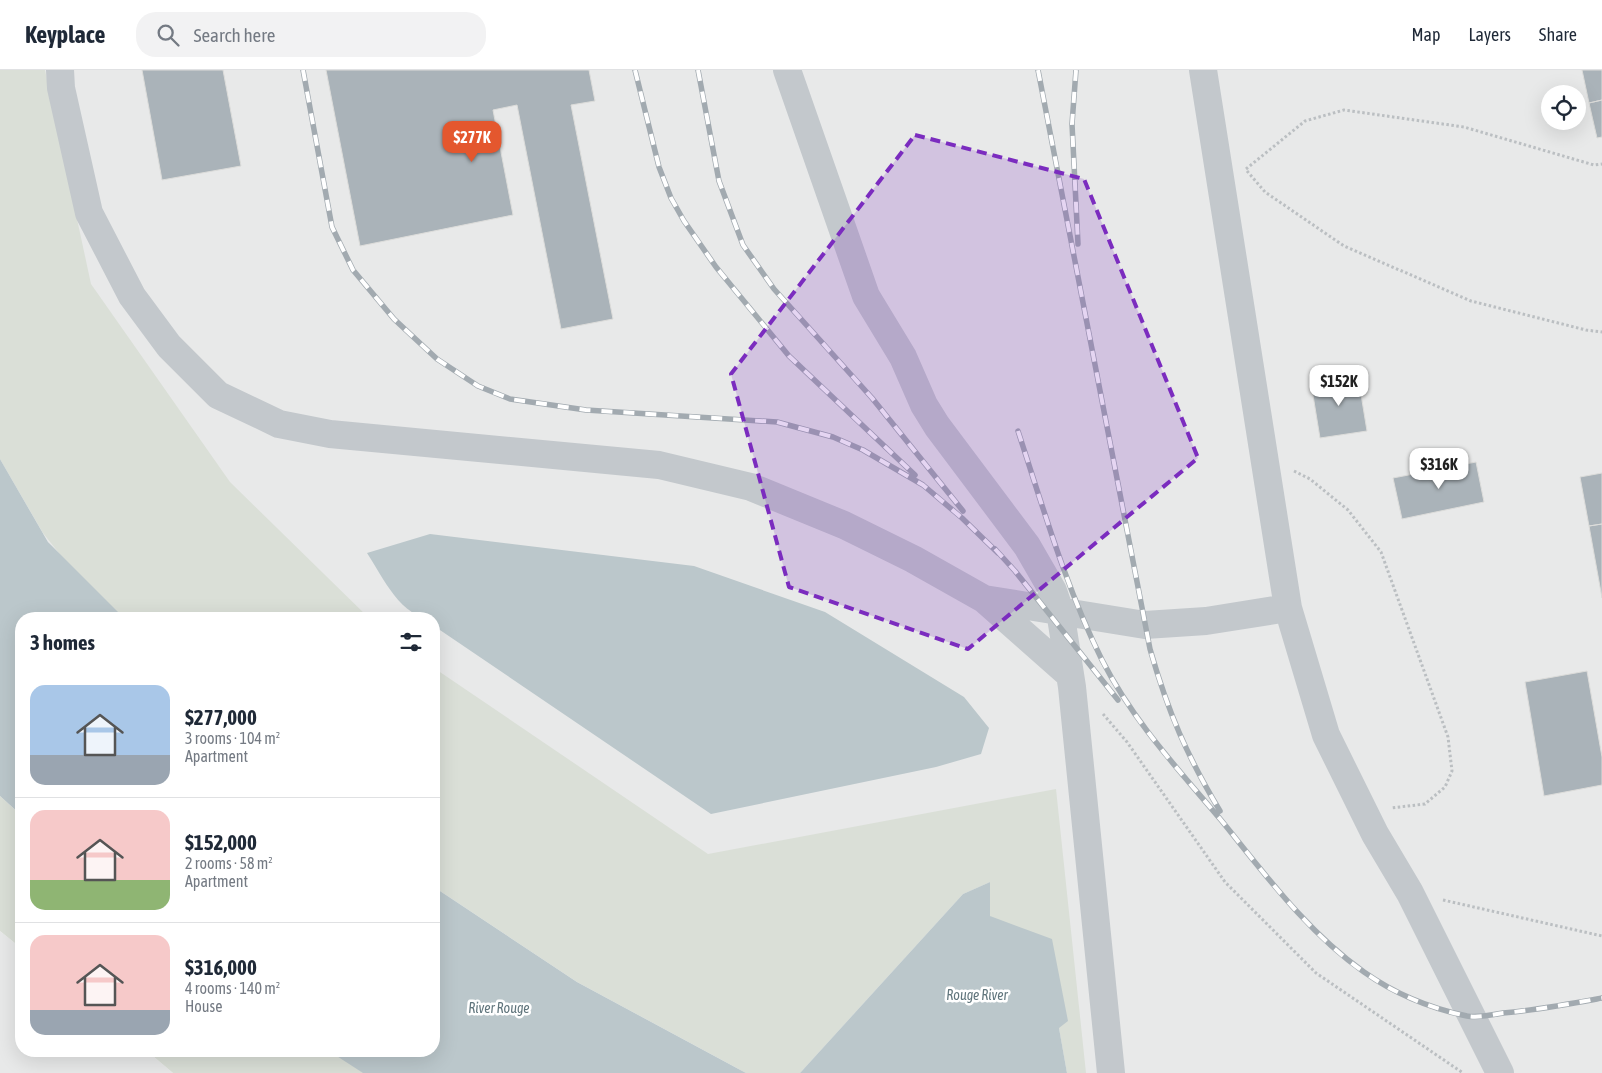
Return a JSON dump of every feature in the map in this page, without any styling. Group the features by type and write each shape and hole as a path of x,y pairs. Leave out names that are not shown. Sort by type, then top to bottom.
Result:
{"lane":[{"path":"60,70 61,88 89,213 132,296 170,346 218,395 279,424 330,434 659,465 751,487 844,525 913,559 984,599 1070,675"},
{"path":"787,70 866,296 903,357 924,405 937,426 1027,546 1053,591 1060,611 1070,675 1111,1073"},
{"path":"1203,70 1288,608 1326,735 1363,812 1410,893 1500,1073"},
{"path":"984,599 1145,625 1206,621 1288,608"}],"path":[{"path":"1246,170 1304,121 1344,110 1464,128 1594,165 1602,164"},
{"path":"1240,162 1265,192 1344,246 1471,301 1586,330 1602,332"},
{"path":"1265,454 1310,479 1348,510 1381,552 1448,737 1452,771 1445,787 1425,804 1363,812"},
{"path":"1102,712 1127,742 1225,882 1316,973 1463,1073"},
{"path":"1410,893 1602,936"}],"highlighted area":[{"path":"915,135 1084,179 1198,458 968,649 789,587 731,374"}],"shaded area":[{"path":"0,70 1602,70 1602,1073 1067,1073 1059,1028 990,882 963,894 800,1073 746,1073 440,891 440,612 105,612 48,542 0,459"},
{"path":"0,70 45,70 91,284 230,482 363,612 105,612 43,533 0,459"},
{"path":"440,672 708,854 1056,789 1086,1073 1067,1073 1059,1028 990,916 990,882 963,894 800,1073 746,1073 577,982 440,891"},
{"path":"0,796 15,810 15,943 0,931"},
{"path":"0,931 15,943 15,1057 154,1057 173,1073 0,1073"},
{"path":"154,1057 340,1057 364,1073 173,1073"}],"water":[{"path":"0,459 48,542 118,612 15,612 15,810 0,796"},
{"path":"430,534 694,566 825,612 964,697 989,728 981,754 936,767 711,814 440,630 440,612 412,612 394,595 367,553"},
{"name":"Rouge River","path":"990,882 990,916 1052,939 1068,1021 1059,1028 1067,1073 800,1073 963,894"},
{"name":"River Rouge","path":"440,891 577,982 746,1073 363,1073 338,1057 440,1057"}],"building":[{"path":"142,70 223,70 241,166 162,180"},
{"path":"326,70 589,70 595,101 571,105 613,319 561,329 517,105 493,110 513,215 360,246"},
{"path":"1582,70 1602,70 1602,100 1589,103"},
{"path":"1602,100 1602,137 1597,138 1589,103"},
{"path":"1358,376 1367,431 1320,438 1311,383"},
{"path":"1476,462 1484,502 1402,519 1393,478"},
{"path":"1602,473 1602,524 1589,526 1580,477"},
{"path":"1602,524 1602,598 1589,526"},
{"path":"1587,671 1602,757 1602,785 1544,796 1525,682"}],"railway":[{"path":"303,70 332,227 353,270 394,319 437,359 478,386 510,399 586,410 777,422 833,437 863,450 923,485 962,518 998,553"},
{"path":"635,70 659,167 671,198 684,221 716,267 789,356 915,475"},
{"path":"698,70 719,181 743,245 774,289 872,398 963,511"},
{"path":"1038,70 1150,649 1179,733 1220,811"},
{"path":"1076,70 1072,124 1078,244"},
{"path":"1018,431 1077,605 1114,682 1142,724 1173,763 1287,901 1324,939 1364,972 1388,987 1439,1009 1467,1016 1476,1017 1553,1007 1602,998"},
{"path":"995,549 1015,571 1118,700"}]}
